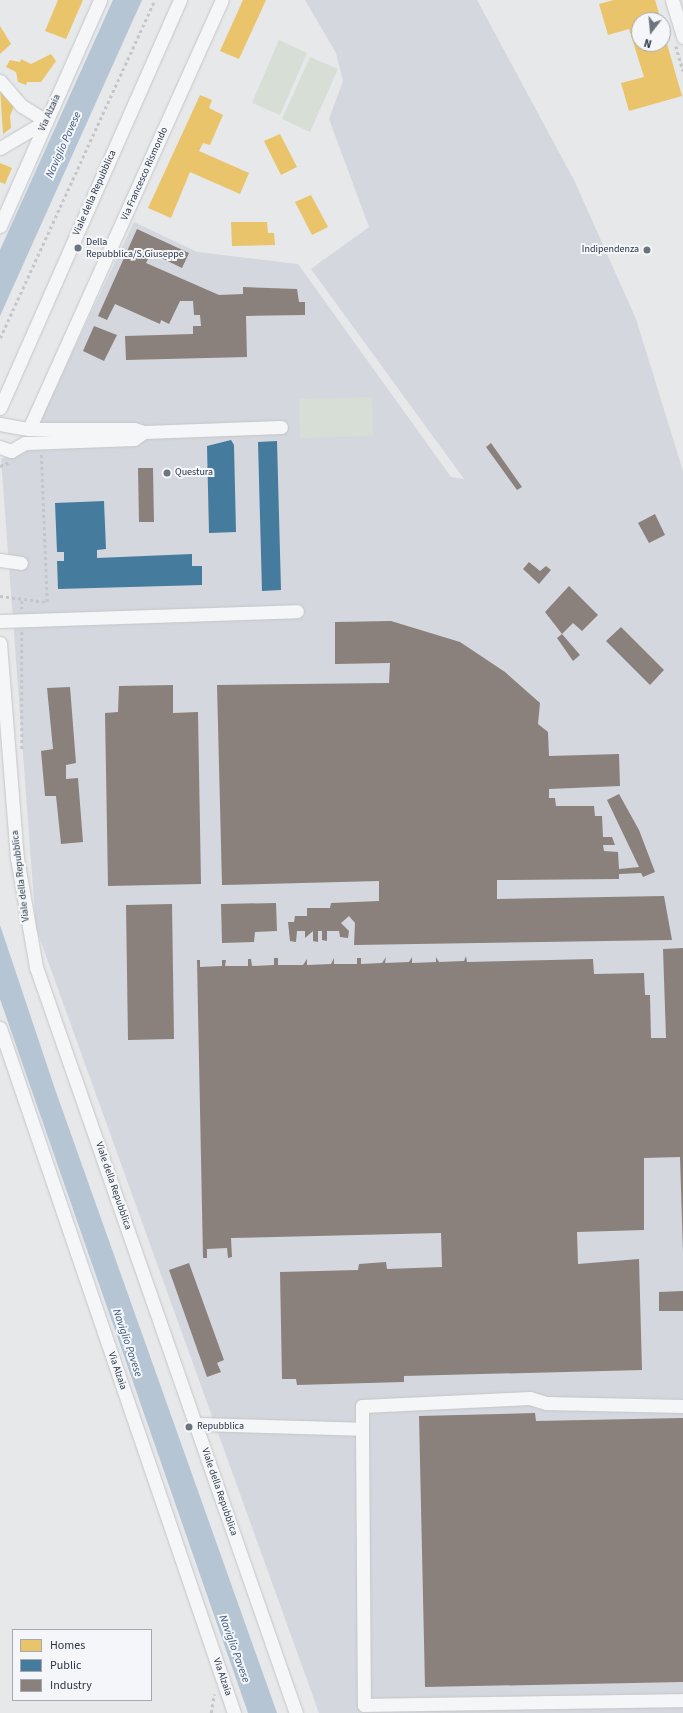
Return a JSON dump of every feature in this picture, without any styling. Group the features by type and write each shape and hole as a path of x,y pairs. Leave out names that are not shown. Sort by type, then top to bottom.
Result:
{"street":[{"name":"Via Alzaia","path":"0,226 100,0"},
{"name":"Viale della Repubblica","path":"0,408 180,0"},
{"name":"Via Francesco Rismondo","path":"29,429 222,0"},
{"path":"672,0 683,36"},
{"path":"0,81 22,106 46,121 0,148"},
{"path":"0,424 29,429 134,429 144,432 281,426"},
{"path":"0,448 11,451 25,443 134,439 144,432"},
{"path":"0,560 21,562"},
{"path":"0,621 297,611"},
{"name":"Viale della Repubblica","path":"0,643 17,858 28,937 296,1713"},
{"name":"Via Alzaia","path":"0,1028 234,1713"},
{"path":"683,1406 546,1403 530,1398 362,1406 364,1705 683,1700"},
{"path":"196,1424 362,1429"}],"path":[{"path":"0,338 155,0"},
{"path":"0,596 22,601 47,602 41,443"},
{"path":"22,601 22,755"}],"shaded area":[{"path":"305,0 477,0 575,182 636,319 683,471 683,1713 319,1713 36,928 1,459 27,448 134,222 197,252 298,264 451,477 464,479 311,269 369,227 329,119 343,81 336,53"},
{"path":"279,40 307,53 280,115 252,103"},
{"path":"310,57 338,69 310,132 282,119"},
{"path":"372,397 373,436 300,438 299,399"}],"water":[{"name":"Naviglio Pavese","path":"113,0 142,0 0,316 0,250"},
{"name":"Naviglio Pavese","path":"0,925 56,1092 277,1713 248,1713 0,999"}],"building: Homes":[{"path":"58,0 83,0 66,39 45,31"},
{"path":"243,0 266,0 239,59 220,51"},
{"path":"614,0 655,0 659,12 631,12 631,35 629,29 608,35 599,4"},
{"path":"0,26 11,44 0,54"},
{"path":"636,52 669,52 682,96 629,111 621,83 644,77"},
{"path":"51,54 56,61 41,82 27,82 26,85 18,82 16,72 6,67 10,60 20,62 21,59 31,64"},
{"path":"0,88 14,106 10,116 11,128 3,134"},
{"path":"200,95 212,100 209,108 223,115 210,145 203,143 199,151 249,173 240,194 190,172 171,218 148,208"},
{"path":"280,134 297,167 281,175 264,141"},
{"path":"0,163 12,168 5,184 0,182"},
{"path":"311,195 328,227 312,235 295,202"},
{"path":"231,222 267,222 268,233 274,233 275,245 232,246"}],"building: Public":[{"path":"231,440 234,445 236,532 209,533 207,446"},
{"path":"277,441 281,590 262,591 258,442"},
{"path":"104,501 106,549 97,550 97,558 192,554 192,566 202,566 202,585 58,589 57,561 64,561 64,552 57,552 55,503"}],"building: Industry":[{"path":"137,229 189,253 182,268 151,253 146,263 219,295 243,294 243,287 297,289 299,302 305,302 305,315 246,316 247,357 126,360 125,336 193,334 193,326 201,326 200,315 194,315 193,301 180,301 169,324 161,320 160,324 115,304 107,320 98,316"},
{"path":"94,326 117,335 104,361 83,351"},
{"path":"491,443 522,487 517,490 486,447"},
{"path":"138,468 153,468 154,522 139,522"},
{"path":"655,514 665,535 649,543 638,523"},
{"path":"529,562 540,571 546,566 551,570 539,584 523,569"},
{"path":"569,586 598,615 582,631 573,623 562,634 545,612"},
{"path":"391,621 460,642 505,672 540,703 538,724 548,732 549,756 619,754 620,786 549,789 549,798 555,798 556,806 594,806 595,816 602,816 603,837 612,837 615,845 603,845 604,851 618,852 619,869 639,867 607,800 619,794 639,830 655,872 643,877 641,873 619,874 619,879 497,880 497,899 664,896 672,940 354,945 355,923 349,916 341,923 349,931 348,938 340,937 339,931 327,931 327,941 322,940 322,931 318,931 318,942 313,941 313,931 305,938 305,931 297,931 296,942 290,941 288,922 294,922 295,916 307,916 307,908 330,908 331,903 379,901 379,881 222,885 217,685 389,683 390,663 335,664 335,622"},
{"path":"621,627 664,670 650,685 606,641"},
{"path":"562,634 580,655 573,661 557,638"},
{"path":"173,685 173,713 198,712 201,884 108,886 105,713 118,712 119,686"},
{"path":"70,687 76,763 66,765 66,779 78,778 83,842 61,844 56,796 45,796 41,751 53,749 47,688"},
{"path":"276,903 277,931 255,932 254,942 222,943 221,904"},
{"path":"172,904 174,1039 128,1040 126,905"},
{"path":"683,948 683,1253 680,1157 644,1158 644,1230 577,1232 578,1264 639,1259 642,1370 404,1376 404,1382 297,1385 296,1379 282,1379 280,1272 358,1270 359,1264 386,1262 387,1269 442,1267 441,1233 231,1238 232,1257 228,1258 227,1248 207,1249 207,1258 203,1258 197,960 200,960 200,967 222,966 222,960 226,960 225,966 248,966 248,959 251,959 252,966 274,965 274,958 278,958 278,965 303,965 307,959 307,965 331,964 334,958 334,964 357,964 357,958 361,958 361,964 382,963 386,957 385,963 409,962 412,957 412,963 436,962 436,957 439,962 464,961 466,956 467,962 593,959 594,974 644,973 645,995 650,995 651,1038 666,1038 663,949"},
{"path":"189,1263 224,1360 217,1363 221,1372 207,1377 169,1270"},
{"path":"683,1291 683,1311 659,1311 659,1292"},
{"path":"535,1413 536,1421 683,1418 683,1682 425,1687 419,1416"}],"place":[{"name":"Della Repubblica/S.Giuseppe","path":"78,248"},
{"name":"Indipendenza","path":"647,250"},
{"name":"Questura","path":"167,473"},
{"name":"Repubblica","path":"189,1427"}]}
